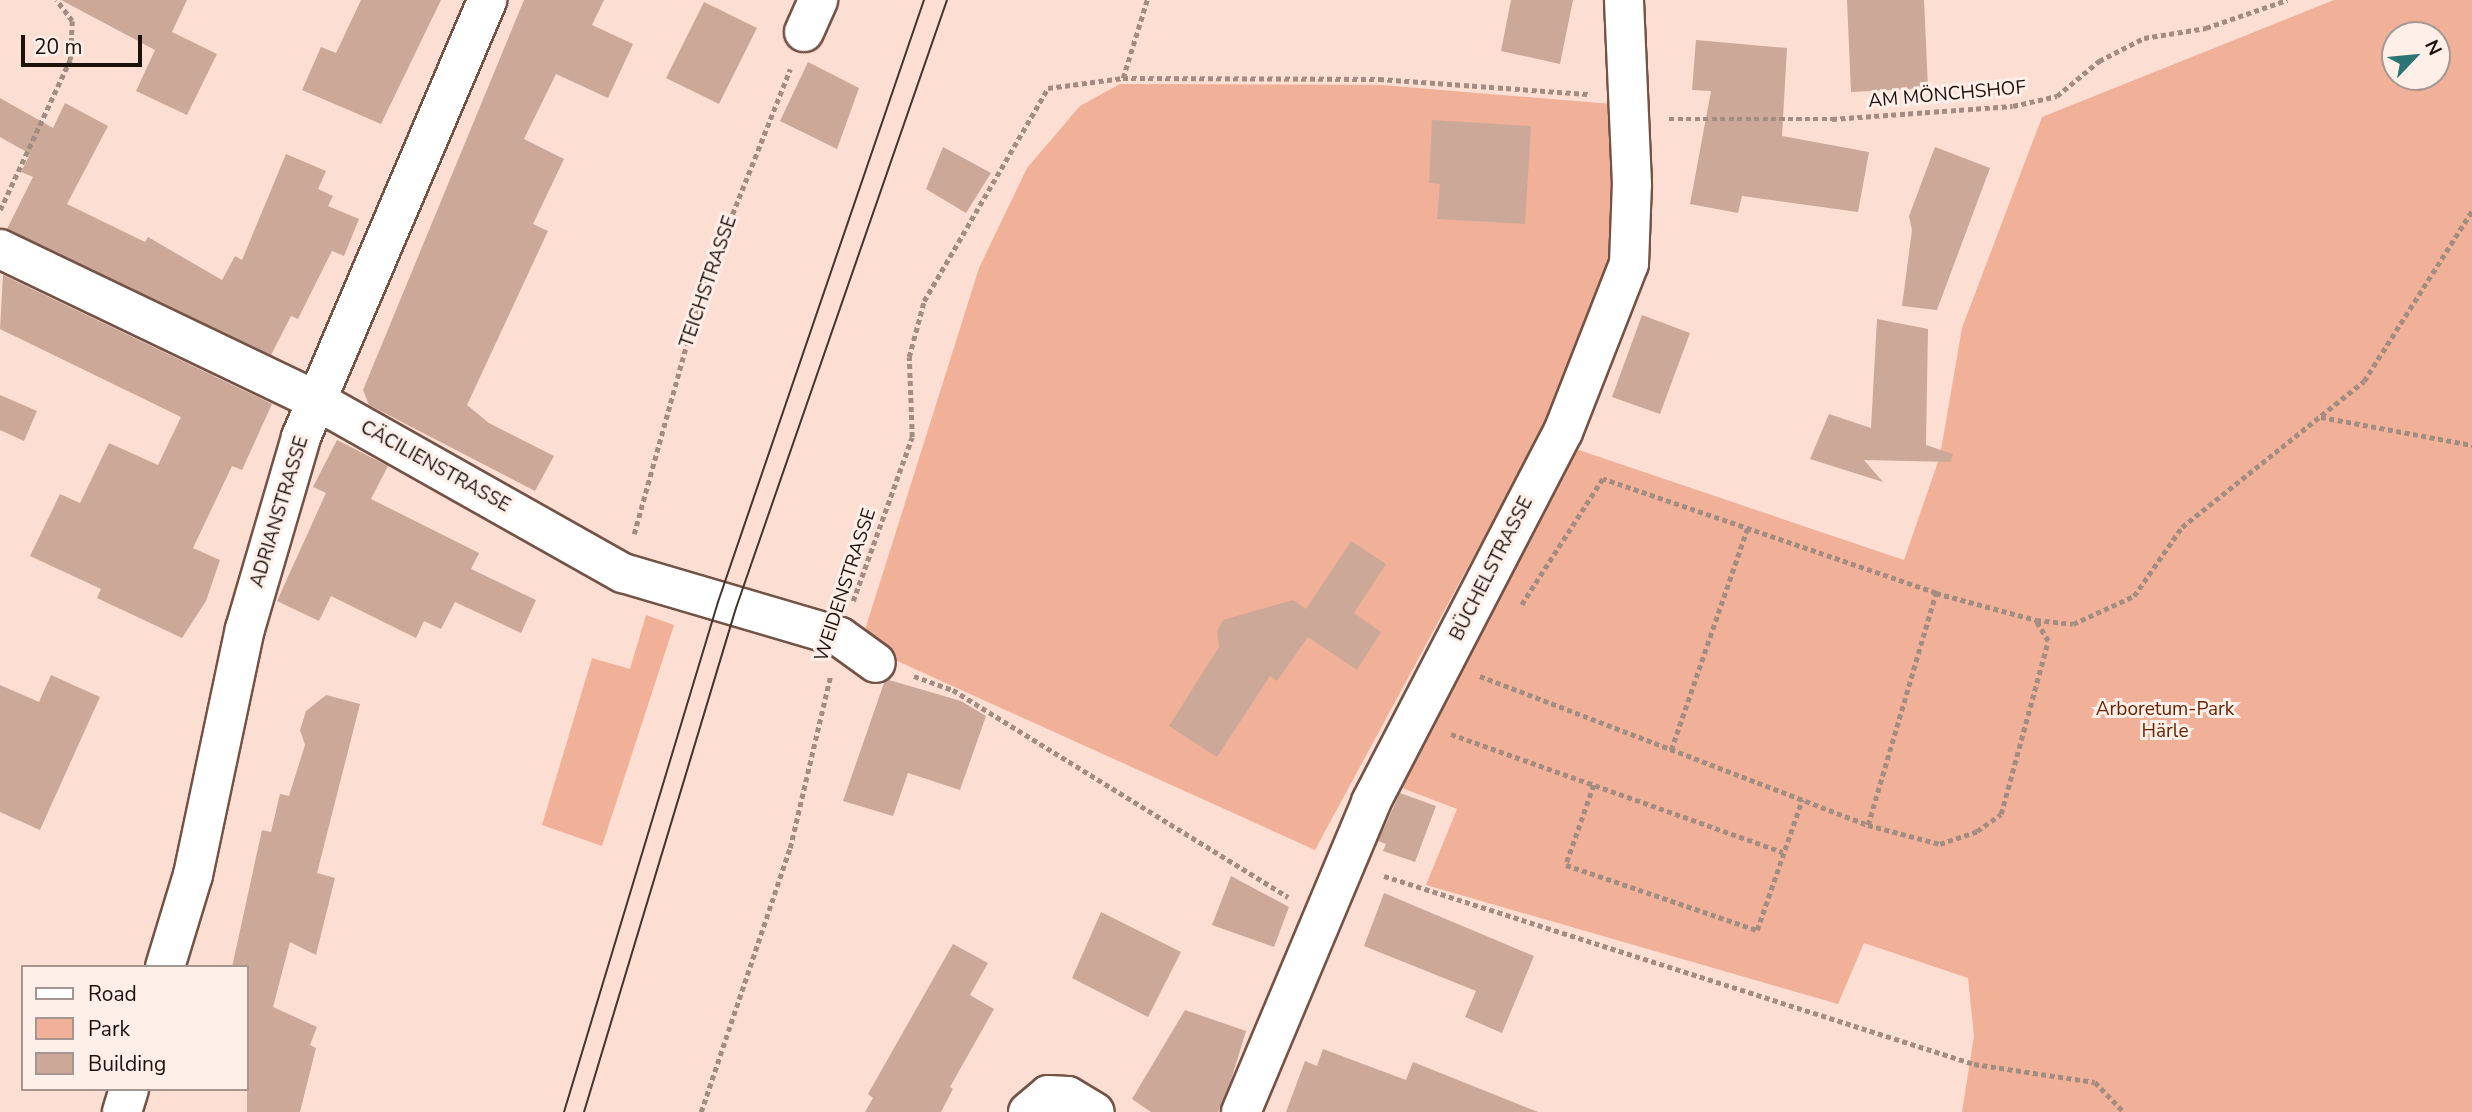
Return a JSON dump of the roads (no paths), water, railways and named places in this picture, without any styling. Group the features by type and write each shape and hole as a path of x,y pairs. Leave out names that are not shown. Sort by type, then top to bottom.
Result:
{"street":[{"name":"ADRIANSTRASSE","path":"166,965 192,875 245,629 301,437 319,402 487,0"},
{"name":"BÜCHELSTRASSE","path":"1241,1112 1322,915 1378,789 1563,432 1629,264 1632,184 1626,107 1624,0"},
{"name":"CÄCILIENSTRASSE","path":"0,249 319,402 623,573 840,637 876,663"},
{"path":"122,1112 128,1091"},
{"path":"1028,1112 1048,1095 1068,1096 1095,1112"}],"tram line":[{"path":"564,1112 718,602 924,0"},
{"path":"584,1112 736,608 947,0"}],"park label":[{"name":"Arboretum-Park Härle","path":"2165,721"}]}
